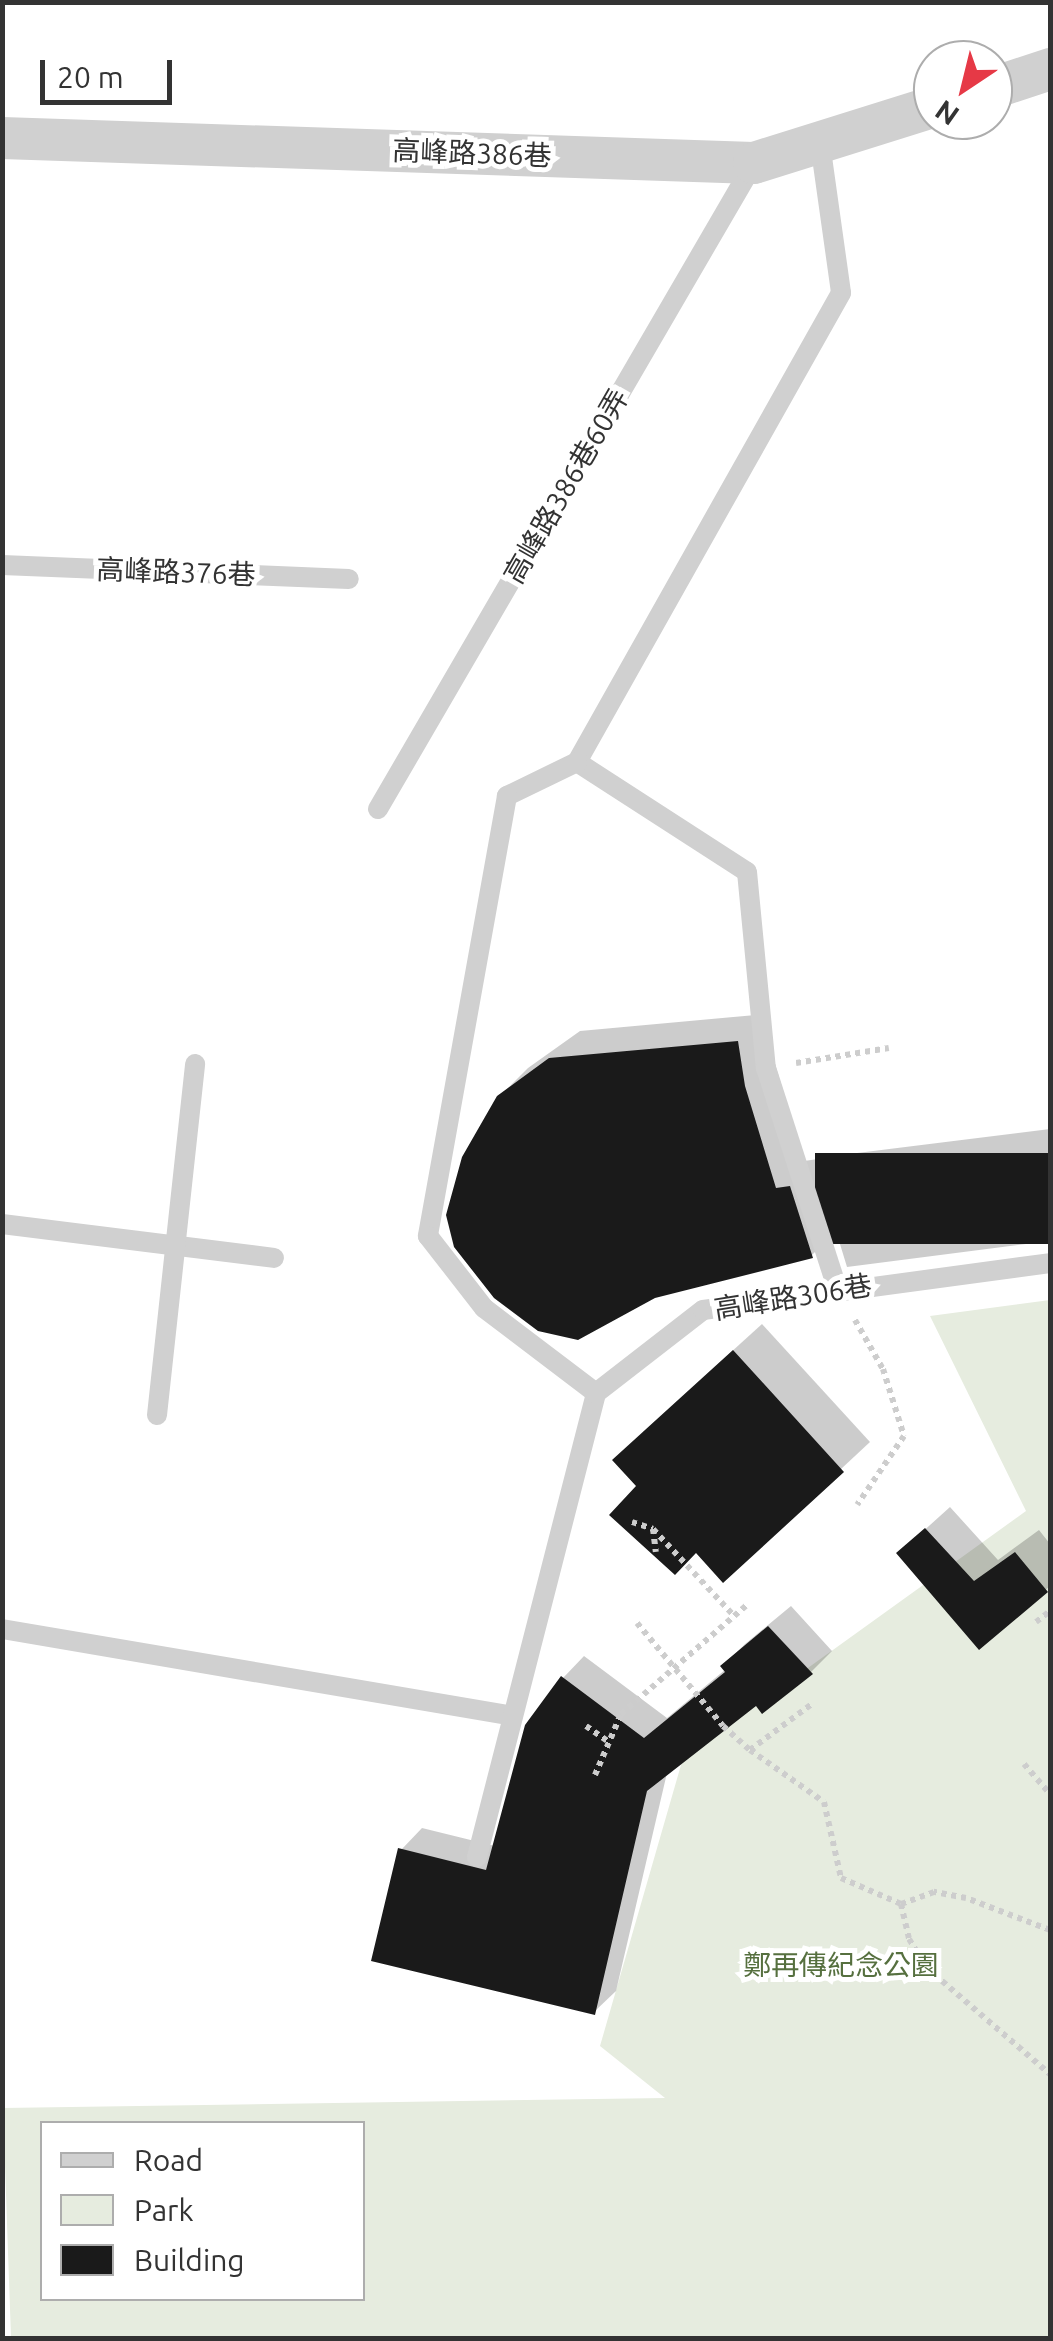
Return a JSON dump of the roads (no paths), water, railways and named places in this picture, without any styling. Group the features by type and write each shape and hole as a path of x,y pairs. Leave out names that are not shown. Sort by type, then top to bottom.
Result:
{"street":[{"path":"1013,81 1050,69"},
{"name":"高峰路386巷","path":"2,138 754,163 913,113"}],"lane":[{"path":"477,1857 596,1393 484,1308 428,1236 507,796 576,762 842,293 820,143"},
{"name":"高峰路386巷60弄","path":"378,809 754,163"},
{"name":"高峰路376巷","path":"2,565 349,580"},
{"path":"576,762 747,872 766,1068 838,1288"},
{"path":"157,1416 194,1064"},
{"path":"2,1224 274,1258"},
{"name":"高峰路306巷","path":"596,1393 703,1310 838,1288 1050,1263"},
{"path":"2,1630 513,1716"}],"park label":[{"name":"鄭再傳紀念公園","path":"841,1965"}]}
